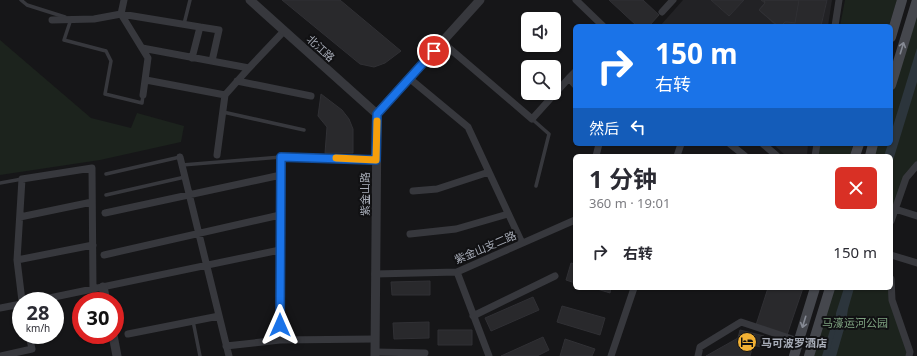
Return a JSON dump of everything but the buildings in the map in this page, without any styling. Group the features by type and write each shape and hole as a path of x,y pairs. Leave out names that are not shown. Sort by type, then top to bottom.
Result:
{"main road":[{"path":"893,30 902,0"},
{"path":"893,78 917,0"},
{"path":"794,356 814,290"},
{"path":"809,356 829,290"}],"street":[{"path":"124,0 121,14 148,58 143,95"},
{"name":"北江路","path":"250,0 377,114"},
{"path":"377,114 480,0"},
{"path":"576,0 601,24"},
{"path":"662,12 673,0"},
{"path":"835,24 839,0"},
{"path":"52,20 94,19 121,14 219,30 212,61"},
{"path":"192,58 200,27"},
{"path":"217,155 225,95 284,31"},
{"path":"442,42 532,119 573,74"},
{"path":"142,48 249,68"},
{"path":"409,78 468,127 522,243"},
{"path":"569,78 573,83"},
{"path":"146,80 225,95"},
{"path":"237,82 311,96"},
{"name":"紫金山路","path":"375,354 377,114"},
{"path":"732,146 742,154"},
{"path":"765,146 775,154"},
{"path":"180,157 229,356"},
{"path":"280,340 281,157"},
{"path":"893,215 906,178 917,165"},
{"path":"21,292 17,260 22,179 92,168 93,290"},
{"path":"413,191 437,189 489,172"},
{"path":"105,213 281,175"},
{"path":"20,217 92,202"},
{"path":"895,209 917,216"},
{"path":"410,234 456,229 508,214"},
{"path":"104,255 280,215"},
{"name":"紫金山支二路","path":"375,274 457,272 573,221"},
{"path":"17,260 93,245"},
{"path":"64,296 280,250"},
{"path":"893,256 917,263"},
{"path":"457,272 489,356"},
{"path":"473,316 555,276"},
{"path":"103,287 104,292"},
{"path":"611,356 633,290"},
{"path":"892,290 892,300 912,354"},
{"path":"0,308 12,306"},
{"path":"128,334 219,316"},
{"path":"698,356 700,347 741,322 798,341"},
{"path":"226,346 280,340 375,339"},
{"path":"1,356 32,349 31,344"},
{"path":"115,344 117,356"},
{"path":"375,354 426,353"}],"lane":[{"path":"21,0 26,5 72,19 64,40 106,51 111,61 105,94 142,103 143,95"},
{"path":"26,5 29,0"},
{"path":"184,24 190,0"},
{"path":"223,112 304,130"},
{"path":"532,119 549,134 536,186"},
{"path":"106,174 180,157"},
{"path":"182,166 281,157 376,160"},
{"path":"106,195 185,177"},
{"path":"0,183 22,179"},
{"path":"193,321 200,356"}],"shaded area":[{"path":"683,0 832,0 828,24 662,24"},
{"path":"917,48 917,82 893,160 893,154 885,154 887,146 893,146 893,126"},
{"path":"775,146 808,146 807,154 784,154"},
{"path":"843,290 853,290 844,329 838,335 832,356 822,356 830,330 836,318 836,313"}],"green space":[{"path":"845,0 897,0 890,24 840,24"},
{"path":"917,0 917,165 906,178 893,215 893,154 870,154 872,146 893,146 893,78"},
{"path":"0,40 91,118 131,128 137,113 184,126 181,142 100,160 0,175"},
{"path":"820,146 852,146 850,154 818,154"},
{"name":"马濠运河公园","path":"828,290 891,290 892,300 909,356 809,356"}],"waterway":[{"path":"832,356 841,325"}],"slow traffic":[{"path":"336,158 376,160 377,121"}],"place":[{"name":"马可波罗酒店","path":"747,342"}],"route":[{"path":"280,325 281,157 376,160 377,114 434,51"}]}
